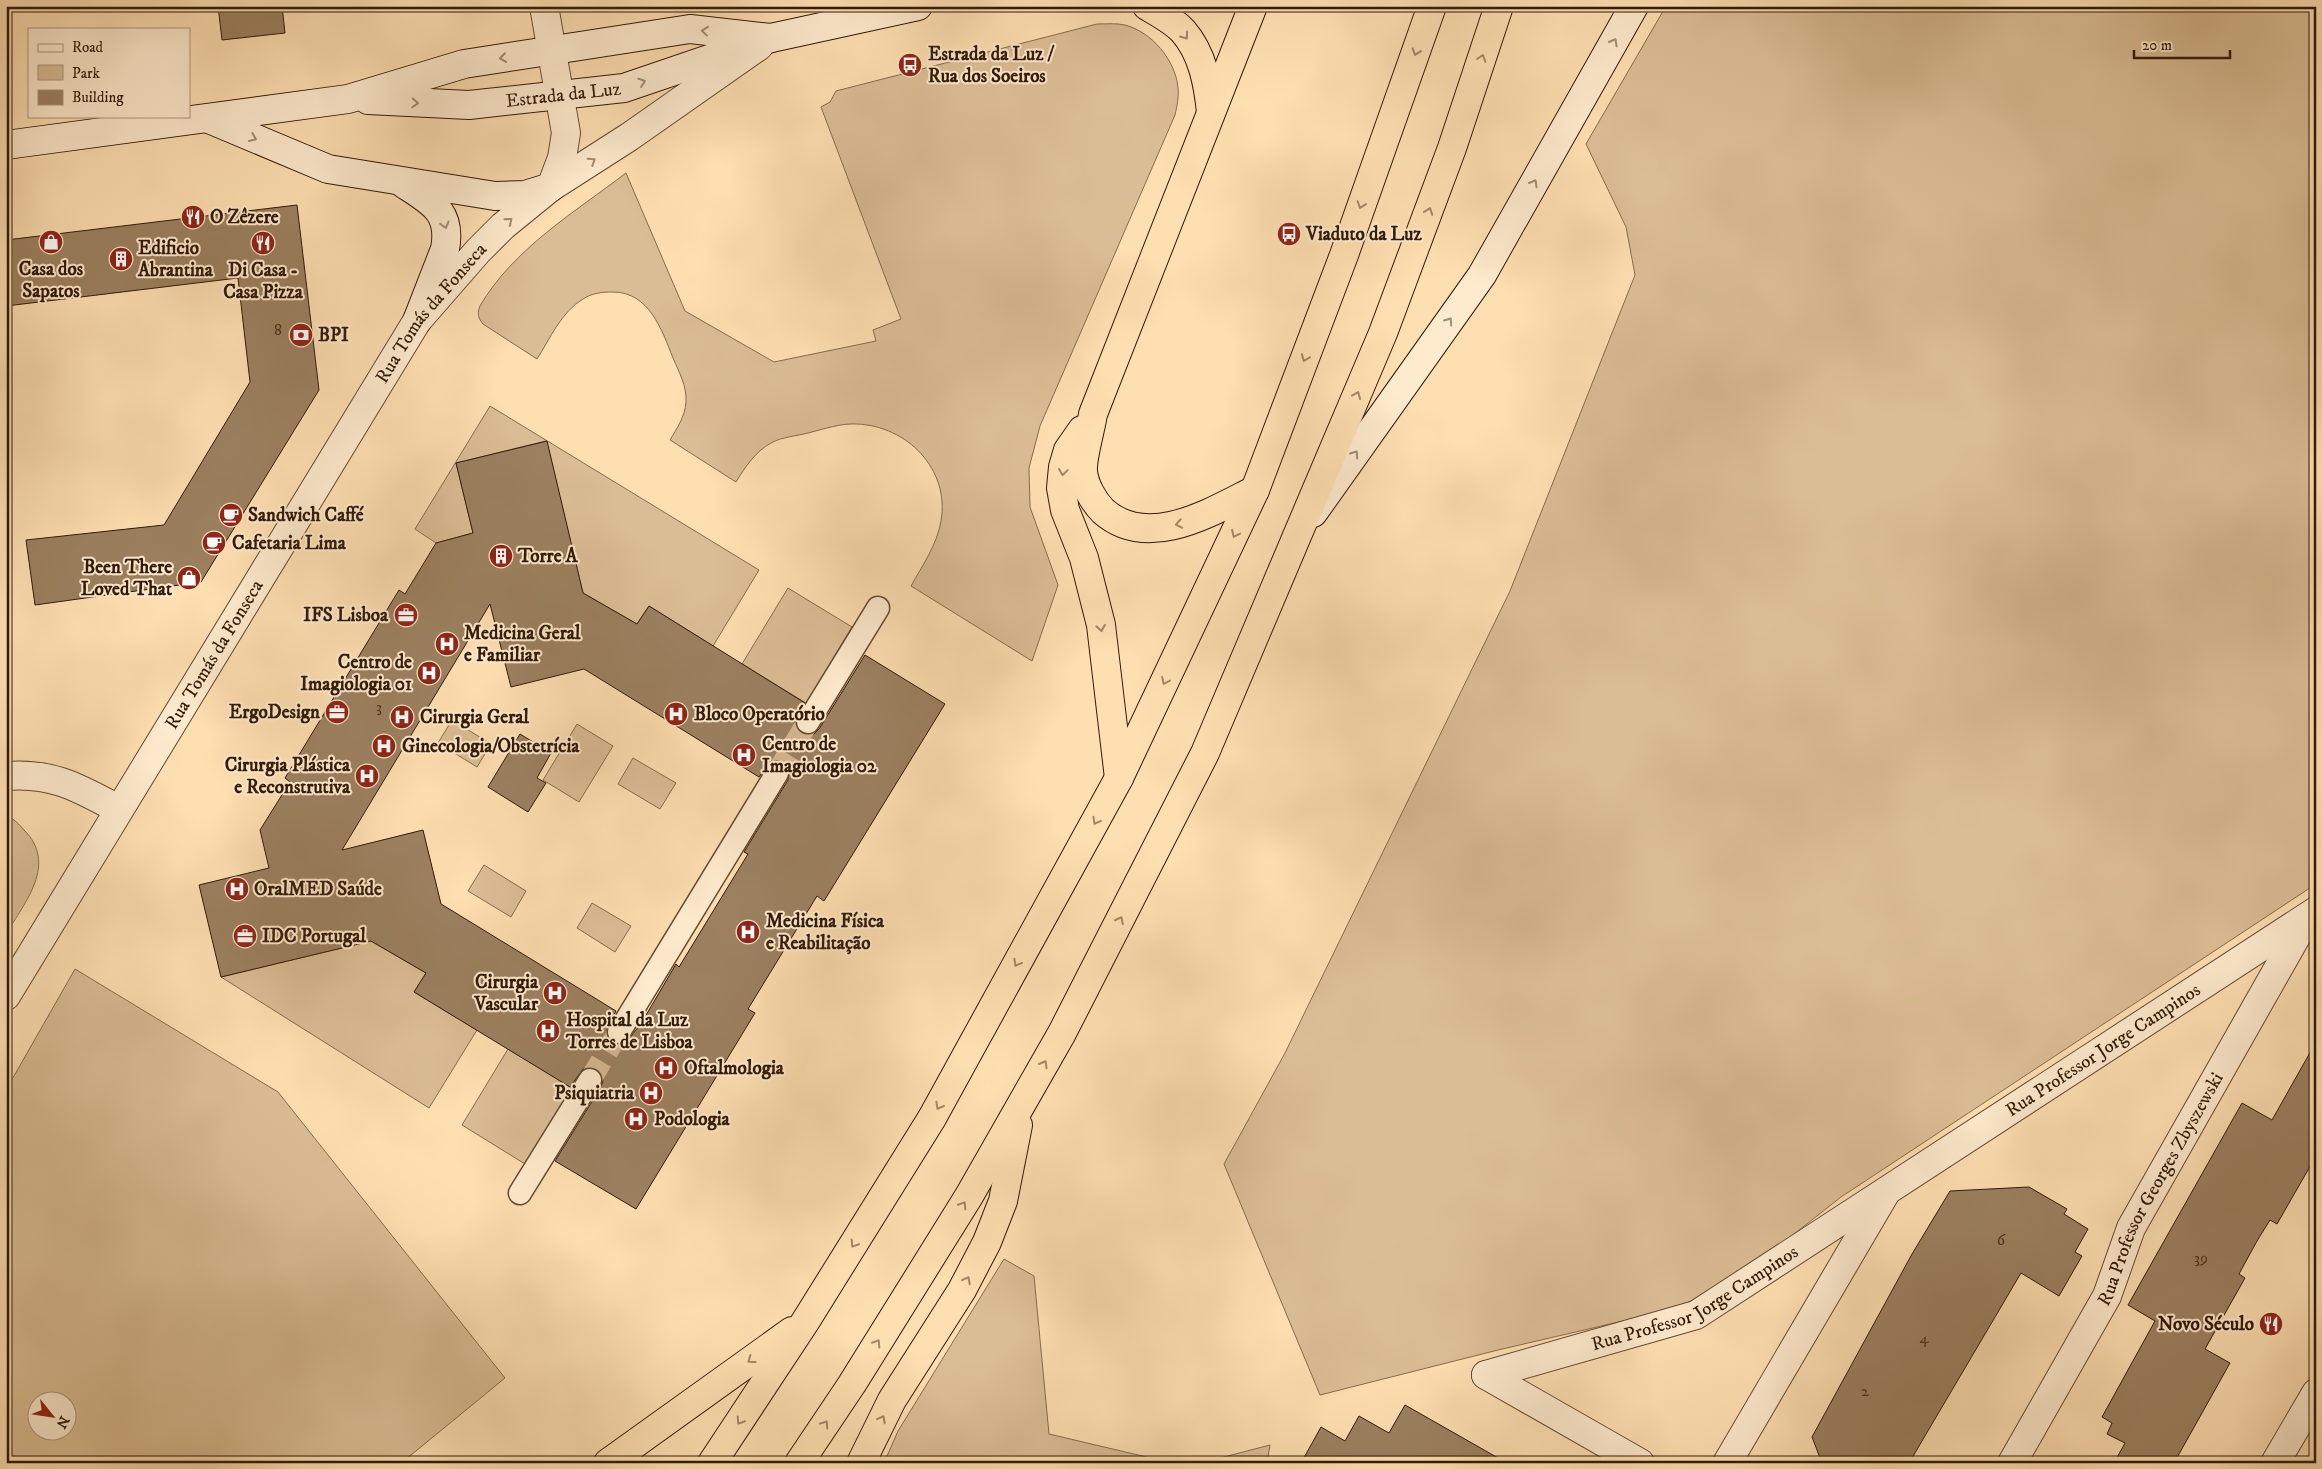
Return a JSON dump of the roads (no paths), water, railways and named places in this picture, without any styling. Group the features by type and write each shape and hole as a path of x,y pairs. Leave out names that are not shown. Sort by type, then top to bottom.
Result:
{"highway":[{"path":"1147,6 1183,31 1201,60 1208,86 1211,114"},
{"path":"1252,6 1093,414 1083,471 1094,503 1115,521 1151,529 1195,521 1255,490"},
{"path":"712,1463 805,1322 932,1118 1119,778 1255,490 1344,256 1432,6"},
{"path":"799,1463 852,1384 969,1196 1062,1033 1205,753 1383,333 1452,148 1499,6"},
{"path":"1093,414 1068,450 1063,467 1061,488 1065,510 1084,558 1101,625 1119,778"},
{"path":"861,1463 892,1400 962,1290 987,1242 1002,1201 1023,1101"},
{"path":"608,1463 805,1322"}],"street":[{"path":"208,119 328,169 496,196 525,195 551,187 562,158 566,133 544,6"},
{"name":"Estrada da Luz","path":"348,99 469,105 624,88 771,38 918,6"},
{"path":"1296,536 1482,274 1634,6"},
{"name":"Estrada da Luz","path":"6,145 348,99 464,64 690,29 771,38"},
{"name":"Rua Tomás da Fonseca","path":"6,996 118,809 417,321 503,226 551,187 629,137 771,38"},
{"path":"399,180 433,203 446,222 448,236 445,249 417,321"},
{"path":"808,722 878,608"},
{"path":"618,1032 777,772"},
{"path":"6,776 28,774 54,778 78,787 118,809"},
{"name":"Rua Professor Jorge Campinos","path":"1640,1463 1486,1375 1696,1315 2312,913"},
{"name":"Rua Professor Georges Zbyszewski","path":"2012,1463 2107,1296 2131,1228 2312,913"},
{"path":"520,1193 590,1080"},
{"name":"Rua Professor Jorge Campinos","path":"1727,1463 1888,1188"},
{"path":"2275,1463 2316,1393"}],"tunnel":[{"path":"777,773 808,722"},
{"path":"590,1080 619,1032"}],"place":[{"name":"Estrada da Luz / Rua dos Soeiros","path":"910,65"},
{"name":"O Zêzere","path":"193,217"},
{"name":"Viaduto da Luz","path":"1289,234"},
{"name":"Casa dos Sapatos","path":"51,242"},
{"name":"Di Casa - Casa Pizza","path":"263,243"},
{"name":"Edificio Abrantina","path":"121,259"},
{"name":"BPI","path":"301,335"},
{"name":"Sandwich Caffé","path":"231,515"},
{"name":"Cafetaria Lima","path":"214,543"},
{"name":"Torre A","path":"501,556"},
{"name":"Been There Loved That","path":"189,578"},
{"name":"IFS Lisboa","path":"406,615"},
{"name":"Medicina Geral e Familiar","path":"447,644"},
{"name":"Centro de Imagiologia 01","path":"429,673"},
{"name":"ErgoDesign","path":"337,712"},
{"name":"Bloco Operatório","path":"676,714"},
{"name":"Cirurgia Geral","path":"402,717"},
{"name":"Ginecologia/Obstetrícia","path":"384,746"},
{"name":"Centro de Imagiologia 02","path":"744,755"},
{"name":"Cirurgia Plástica e Reconstrutiva","path":"367,776"},
{"name":"OralMED Saúde","path":"237,889"},
{"name":"Medicina Física e Reabilitação","path":"748,932"},
{"name":"IDC Portugal","path":"245,936"},
{"name":"Cirurgia Vascular","path":"555,993"},
{"name":"Hospital da Luz Torres de Lisboa","path":"548,1031"},
{"name":"Oftalmologia","path":"666,1068"},
{"name":"Psiquiatria","path":"651,1093"},
{"name":"Podologia","path":"636,1119"},
{"name":"Novo Século","path":"2271,1324"}]}
